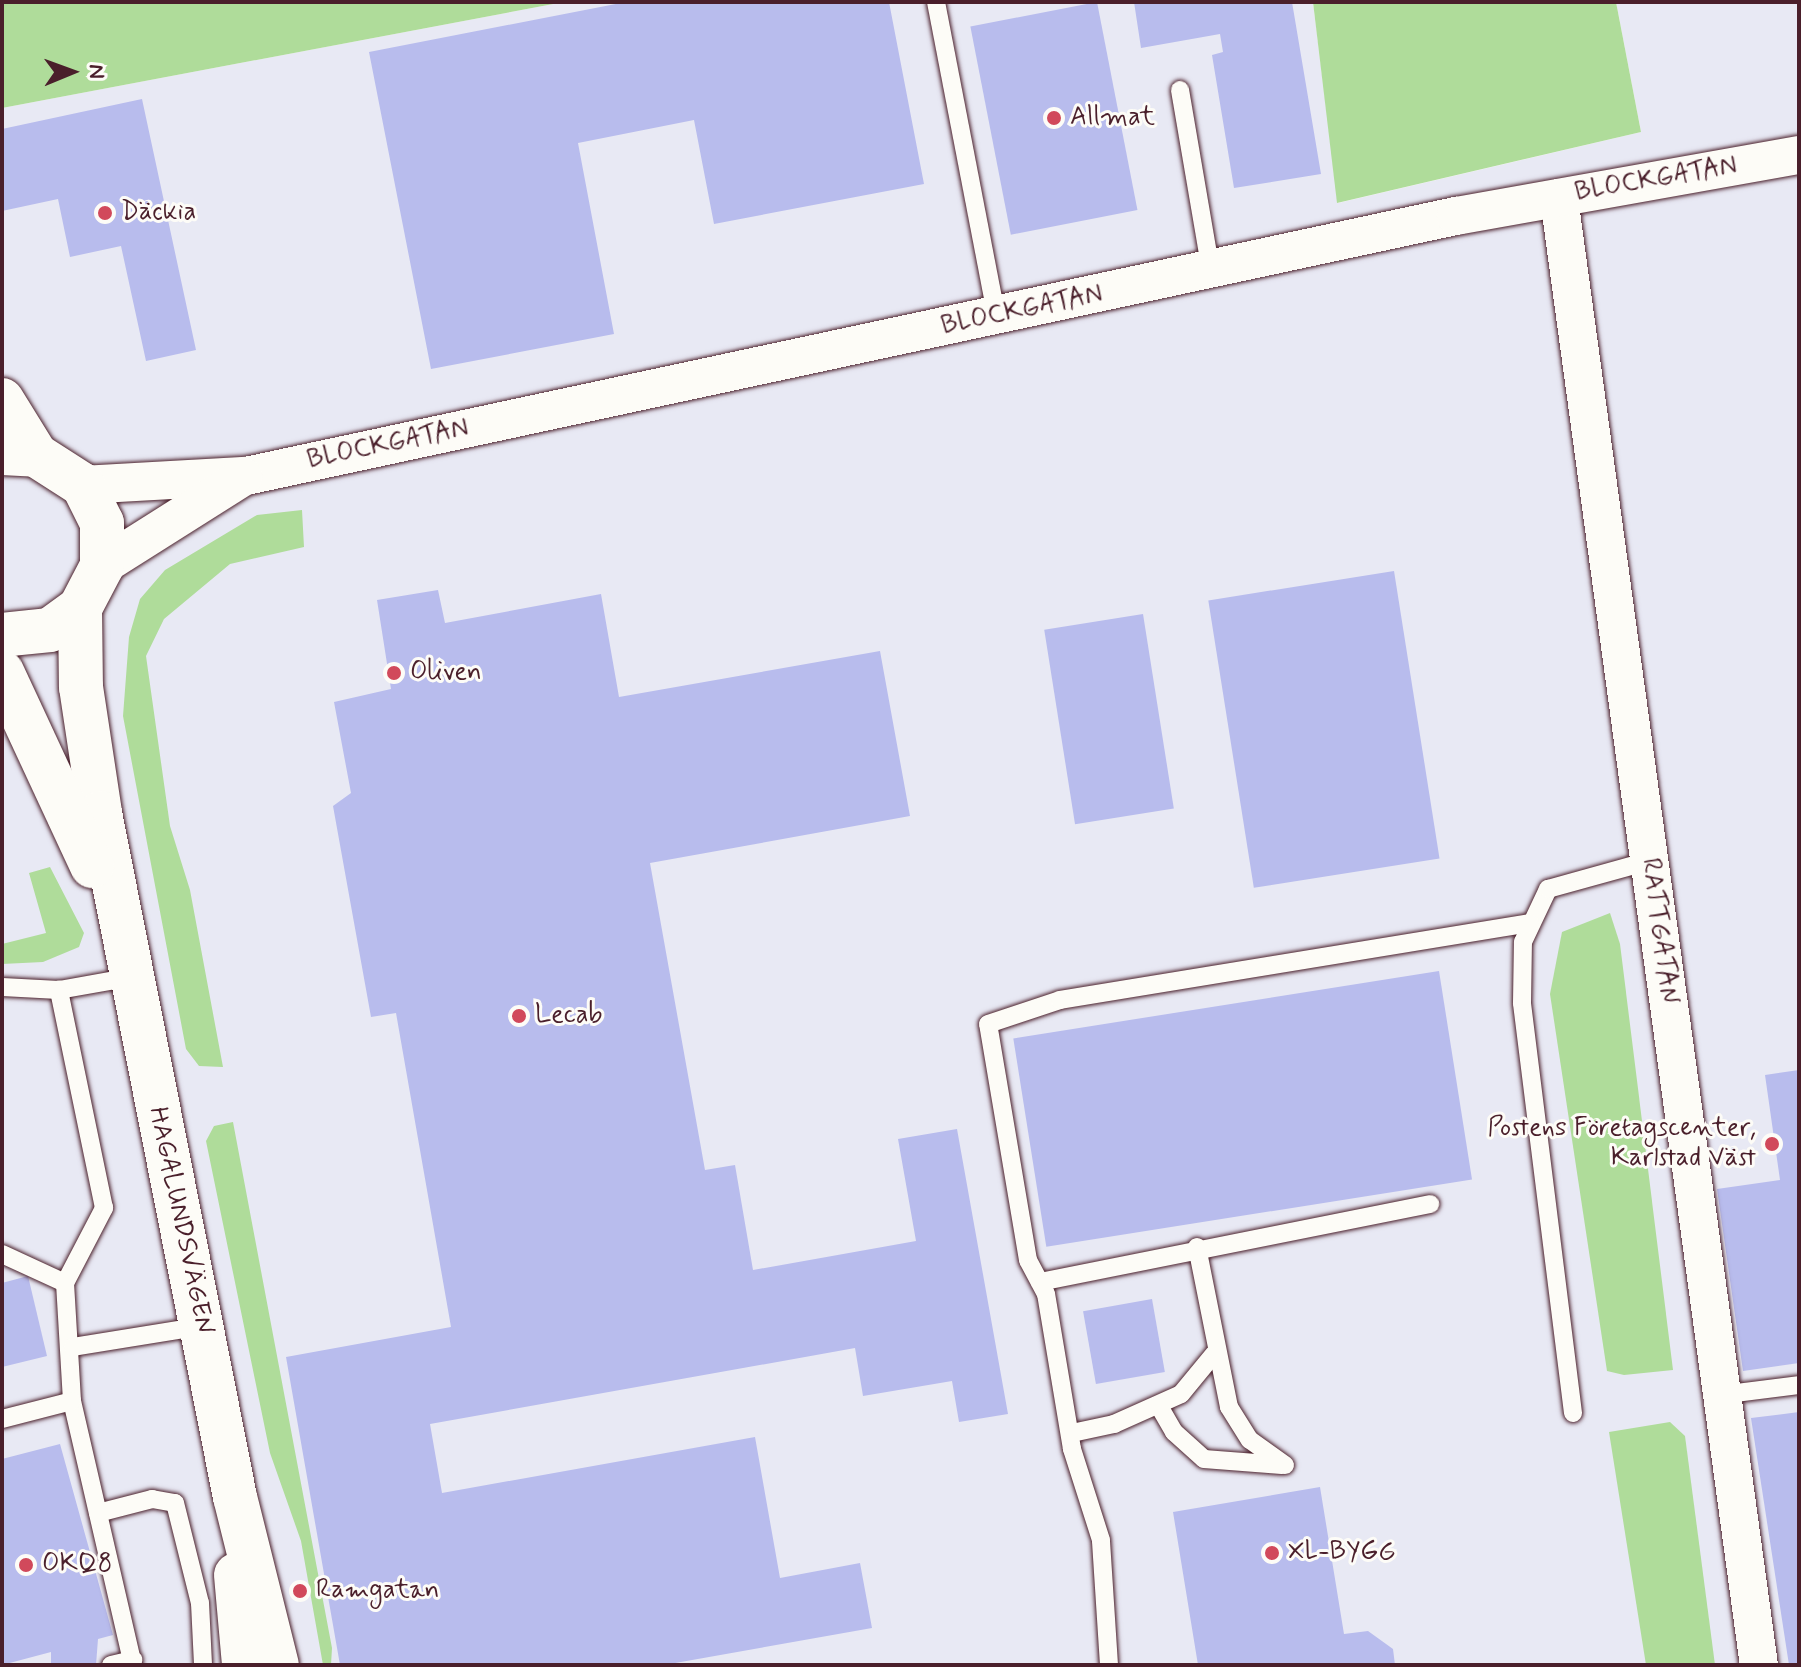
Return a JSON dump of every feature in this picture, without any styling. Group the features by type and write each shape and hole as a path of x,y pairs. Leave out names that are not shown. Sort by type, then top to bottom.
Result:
{"street":[{"name":"BLOCKGATAN","path":"83,485 246,476 1559,198 1799,155"},
{"name":"RATTGATAN","path":"1559,198 1759,1665"},
{"path":"2,400 19,454 83,485 102,523 102,566 80,608 50,630 2,635"},
{"name":"BLOCKGATAN","path":"102,566 246,476"},
{"name":"HAGALUNDSVÄGEN","path":"80,608 81,687 130,961 235,1497 277,1665"},
{"name":"HAGALUNDSVÄGEN","path":"2,672 130,961"},
{"name":"HAGALUNDSVÄGEN","path":"235,1497 244,1665"}],"lane":[{"path":"936,2 997,318"},
{"path":"1180,90 1211,271"},
{"path":"1573,1413 1522,1003 1530,923 1548,889 1562,881 1649,861"},
{"path":"1109,1665 1101,1540 1072,1433 1040,1282 1028,1260 988,1024 1060,1000 1530,923"},
{"path":"2,987 59,990 130,961"},
{"path":"59,990 104,1208 65,1283 73,1347 72,1401 133,1662 111,1665"},
{"path":"1040,1282 1197,1247 1430,1204"},
{"path":"1159,1406 1204,1459 1285,1465 1240,1426 1214,1354 1197,1247"},
{"path":"2,1254 65,1283"},
{"path":"73,1347 202,1326"},
{"path":"1072,1433 1159,1406 1181,1394 1214,1354"},
{"path":"1720,1395 1799,1385"},
{"path":"2,1419 72,1401"},
{"path":"98,1513 152,1499 175,1503 200,1603 203,1665"}],"shaded area":[{"path":"564,2 1313,2 1338,203 1641,132 1616,2 1799,2 1799,1665 2,1665 2,108"}],"green space":[{"path":"2,2 564,2 2,108"},
{"path":"1313,2 1616,2 1641,132 1337,203"},
{"path":"302,510 304,547 230,564 164,619 146,656 170,826 190,890 223,1067 199,1066 186,1049 123,716 129,637 140,599 165,570 257,515"},
{"path":"50,867 84,933 79,947 43,962 2,964 2,944 46,933 29,873"},
{"path":"1610,913 1620,944 1673,1370 1624,1375 1607,1371 1550,994 1562,932"},
{"path":"233,1122 332,1648 331,1665 323,1665 301,1541 270,1453 206,1141 214,1126"},
{"path":"1670,1422 1685,1436 1715,1665 1646,1665 1609,1432"}],"building":[{"path":"626,2 889,2 924,184 714,224 694,120 578,143 614,334 431,369 369,52"},
{"name":"Allmat","path":"1097,2 1137,210 1011,235 970,27"},
{"path":"1134,2 1292,2 1321,174 1234,188 1212,55 1223,52 1220,34 1141,48"},
{"path":"142,99 196,350 146,361 121,246 70,257 58,199 2,211 2,129"},
{"path":"1394,571 1440,858 1254,888 1208,600"},
{"path":"438,590 445,623 601,594 619,697 880,651 910,816 650,863 705,1170 735,1165 753,1270 916,1241 898,1139 957,1129 1008,1414 959,1422 952,1381 863,1396 855,1348 430,1424 442,1493 755,1437 780,1578 860,1563 872,1628 664,1665 340,1665 286,1357 451,1327 396,1013 371,1017 333,806 351,793 334,702 391,689 377,600"},
{"path":"1143,614 1174,809 1075,824 1044,630"},
{"path":"1439,971 1472,1179 1046,1247 1013,1038"},
{"path":"1799,1070 1799,1363 1743,1371 1717,1189 1780,1180 1765,1075"},
{"path":"28,1276 47,1356 2,1367 2,1283"},
{"path":"1152,1299 1165,1372 1096,1384 1083,1311"},
{"path":"1799,1412 1799,1665 1789,1665 1751,1418"},
{"path":"60,1444 113,1635 98,1639 96,1665 51,1665 51,1652 2,1665 2,1459"},
{"path":"1320,1487 1344,1634 1368,1631 1393,1649 1395,1665 1198,1665 1173,1512"}],"place":[{"name":"Allmat","path":"1054,118"},
{"name":"Däckia","path":"105,213"},
{"name":"Oliven","path":"394,673"},
{"name":"Lecab","path":"519,1016"},
{"name":"Postens Företagscenter, Karlstad Väst","path":"1772,1144"},
{"name":"XL-BYGG","path":"1272,1553"},
{"name":"OKQ8","path":"26,1565"},
{"name":"Ramgatan","path":"300,1591"}]}
